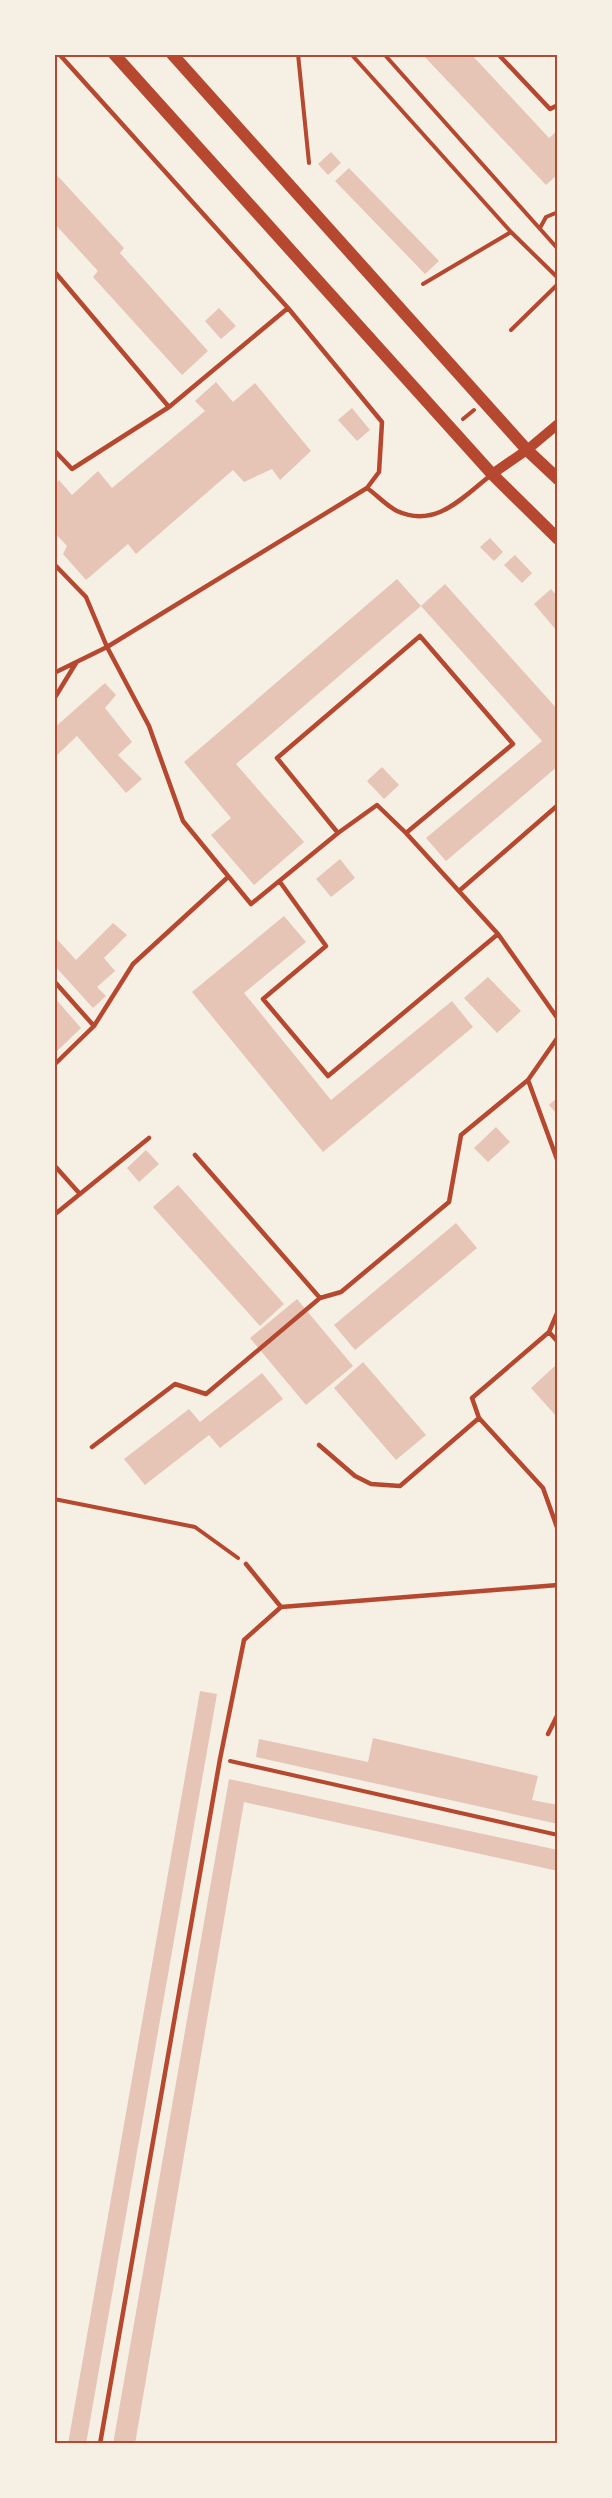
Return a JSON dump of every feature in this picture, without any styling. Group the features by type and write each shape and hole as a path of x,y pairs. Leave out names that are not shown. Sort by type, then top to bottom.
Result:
{"main road":[{"path":"114,54 492,474 558,539"},
{"path":"172,54 527,450 558,480"}],"street":[{"path":"492,474 527,450 558,424"}],"lane":[{"path":"54,673 107,647 367,488 379,472 382,422 288,308 59,54"},
{"path":"498,54 550,109 558,105"},
{"path":"54,271 169,407"},
{"path":"54,450 72,469 169,407 288,308"},
{"path":"367,488 397,511 422,518 443,512 492,474"},
{"path":"54,564 86,597 107,647 149,726 183,821 251,904 338,833 377,805 406,833 498,934 558,1019"},
{"path":"338,833 278,758 420,636 513,744 406,833"},
{"path":"54,699 76,663"},
{"path":"459,891 558,805"},
{"path":"54,1065 94,1026 133,964 228,877"},
{"path":"280,882 326,946 263,999 328,1076 498,934"},
{"path":"54,981 94,1026"},
{"path":"92,1447 175,1384 206,1394 320,1298 341,1292 449,1202 461,1135 528,1080 558,1037"},
{"path":"528,1080 558,1162"},
{"path":"54,1215 148,1138"},
{"path":"195,1155 320,1298"},
{"path":"54,1165 80,1194"},
{"path":"558,1311 549,1332 472,1398 479,1418 543,1488 558,1530"},
{"path":"549,1332 558,1342"},
{"path":"319,1445 355,1476 371,1484 400,1486 479,1418"},
{"path":"246,1564 281,1607"},
{"path":"100,2444 220,1759 244,1640 281,1607 558,1585"},
{"path":"548,1734 558,1714"}],"path":[{"path":"298,54 309,163"},
{"path":"351,54 511,232 558,278"},
{"path":"384,54 558,249"},
{"path":"540,229 546,217 558,212"},
{"path":"423,284 511,232"},
{"path":"510,330 558,284"},
{"path":"463,420 475,409"},
{"path":"54,1499 195,1527 246,1564"},
{"path":"220,1759 558,1835"}],"building":[{"path":"422,54 471,54 549,138 558,130 558,174 546,185"},
{"path":"331,152 341,163 328,175 318,164"},
{"path":"349,168 439,261 425,274 335,181"},
{"path":"54,172 124,248 120,253 208,351 182,375 93,277 98,271 54,223"},
{"path":"219,308 236,326 221,339 205,321"},
{"path":"216,382 233,402 255,383 311,451 280,480 272,469 244,482 233,470 136,554 128,544 86,580 63,554 67,546 54,532 54,485 59,480 72,495 98,471 112,488 205,411 195,401"},
{"path":"352,408 370,430 357,441 338,420"},
{"path":"490,538 503,552 494,561 480,547"},
{"path":"515,555 532,573 522,583 504,565"},
{"path":"397,579 421,606 236,764 304,842 254,885 211,835 231,818 184,762"},
{"path":"445,584 558,710 558,766 446,861 426,838 542,741 421,606"},
{"path":"551,589 558,597 557,631 534,604"},
{"path":"105,683 116,695 105,708 132,742 118,755 142,779 126,793 77,736 54,758 54,728"},
{"path":"382,767 399,785 384,799 367,781"},
{"path":"340,859 355,878 331,897 316,879"},
{"path":"284,916 306,942 244,993 331,1100 452,1001 473,1027 323,1152 192,992"},
{"path":"113,923 127,935 104,958 115,971 97,987 106,996 93,1008 54,965 54,936 76,960"},
{"path":"488,977 521,1011 497,1033 464,998"},
{"path":"54,997 81,1028 54,1054"},
{"path":"558,1097 558,1115 549,1105"},
{"path":"496,1127 510,1142 488,1162 474,1148"},
{"path":"146,1150 159,1164 139,1182 127,1168"},
{"path":"178,1185 284,1304 260,1326 153,1207"},
{"path":"456,1223 477,1248 355,1350 334,1325"},
{"path":"297,1299 353,1366 306,1405 250,1338"},
{"path":"363,1362 426,1435 396,1460 334,1388"},
{"path":"556,1365 558,1367 558,1418 531,1388"},
{"path":"262,1373 283,1399 220,1448 209,1435 145,1485 124,1459 189,1409 200,1422"},
{"path":"200,1691 217,1694 86,2444 68,2444"},
{"path":"373,1738 538,1776 532,1800 558,1805 558,1824 256,1757 259,1739 368,1762"},
{"path":"229,1779 558,1850 558,1871 244,1802 135,2444 113,2444"}]}
